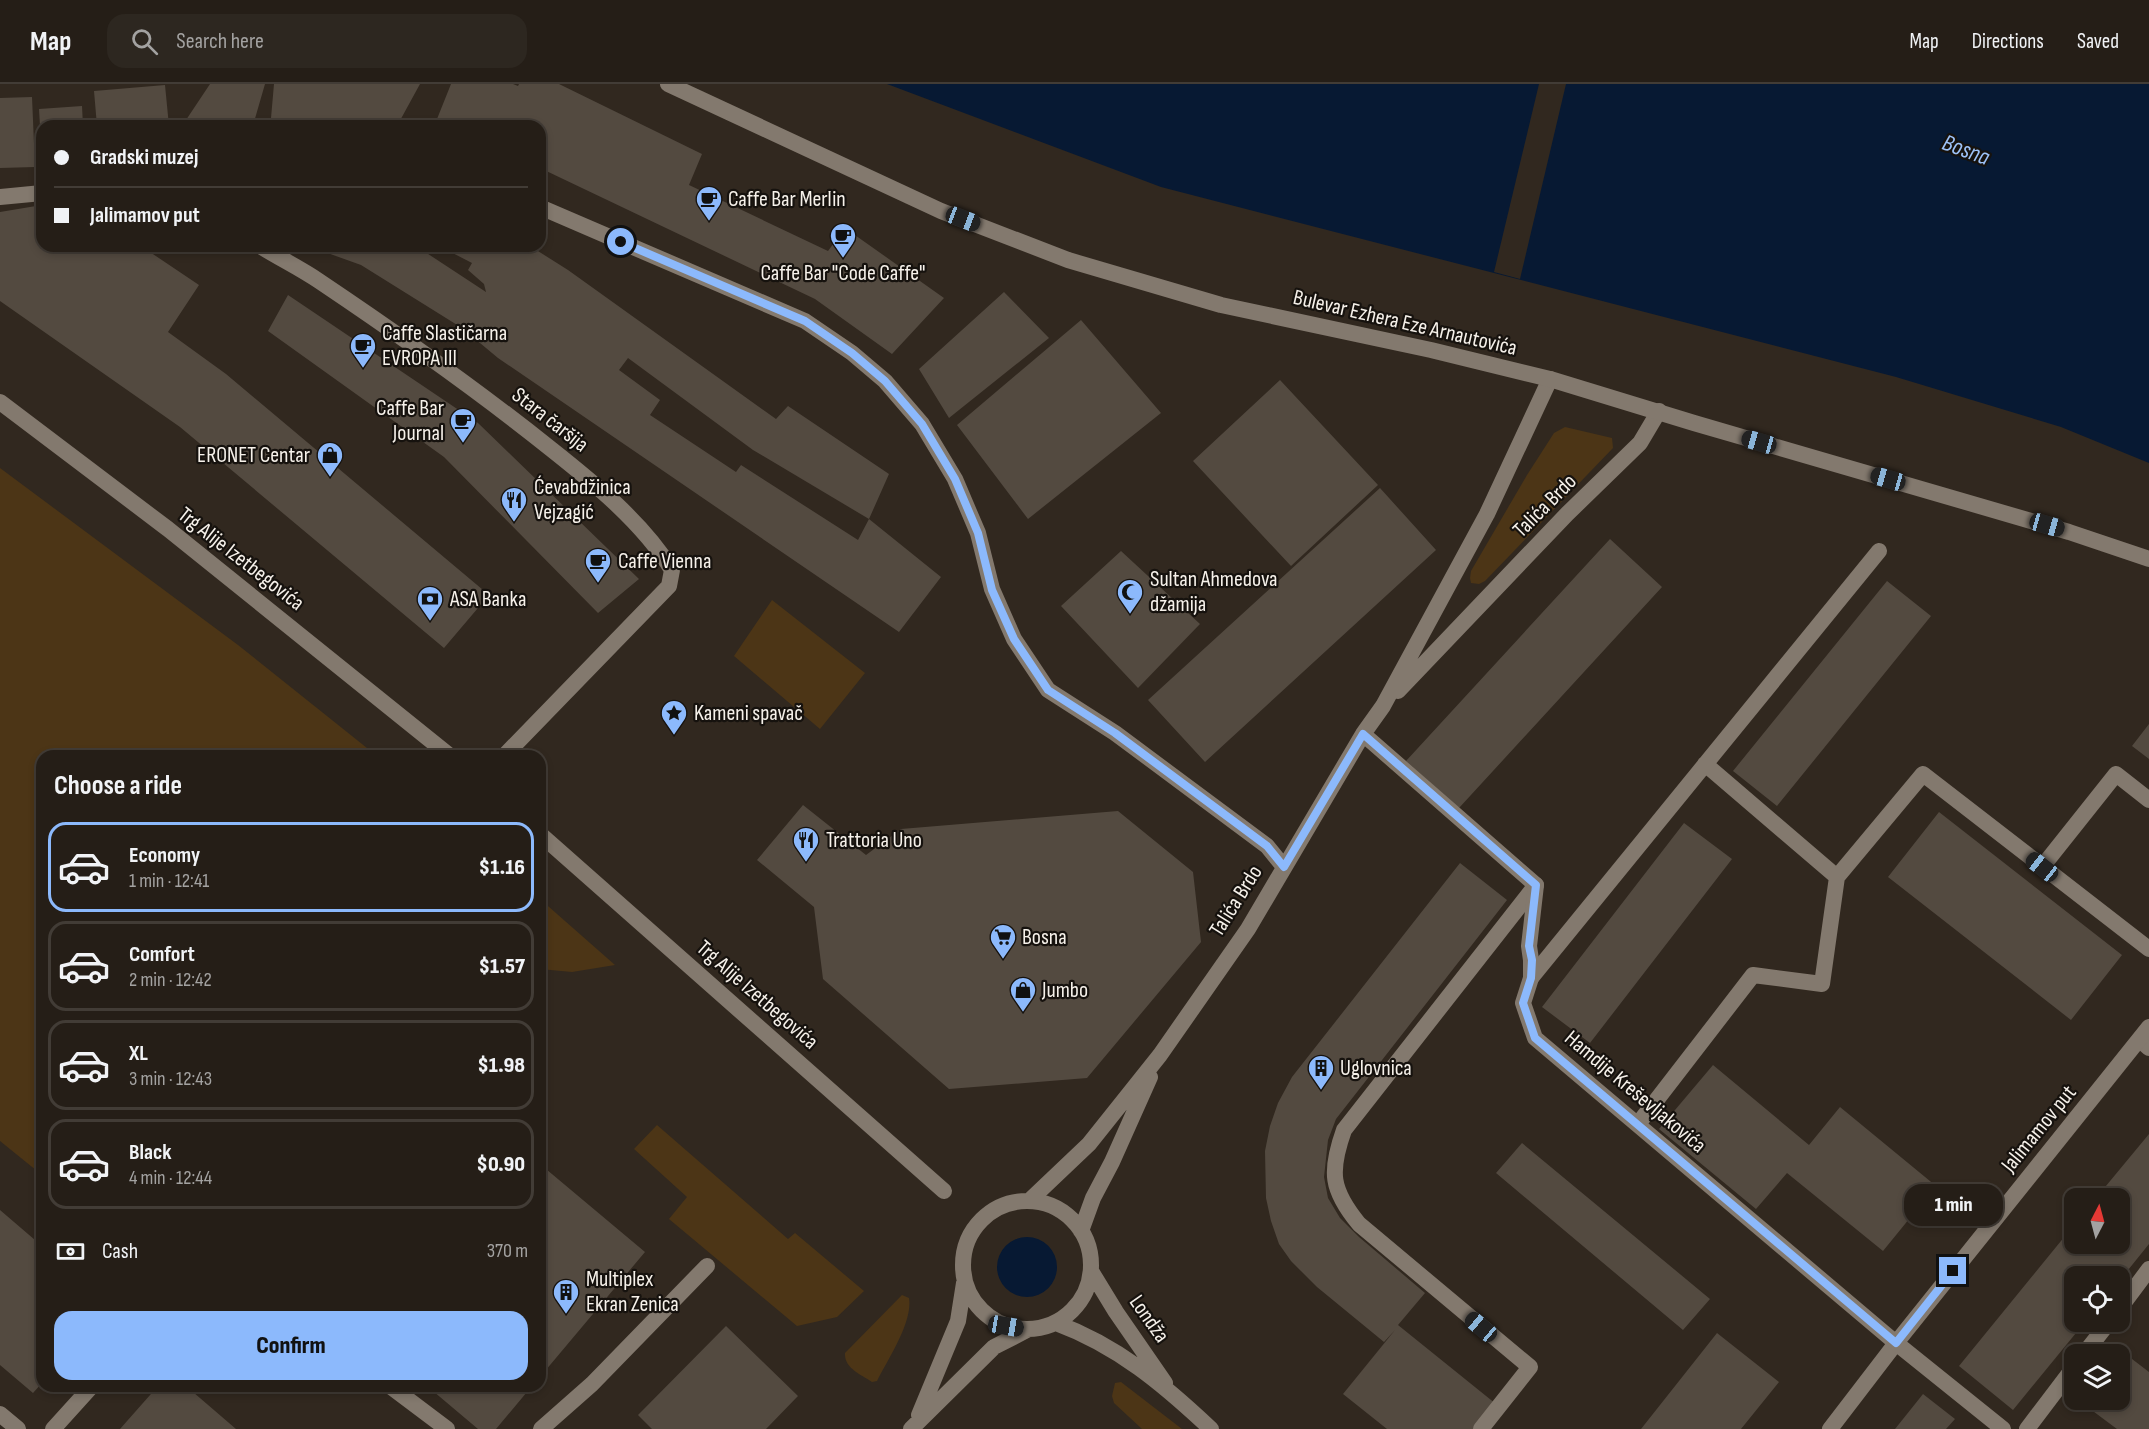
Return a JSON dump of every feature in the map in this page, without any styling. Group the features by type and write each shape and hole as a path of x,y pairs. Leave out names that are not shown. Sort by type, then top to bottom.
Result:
{"street":[{"name":"Bulevar Ezhera Eze Arnautovića","path":"668,84 942,211 1068,260 1221,305 1431,350 1550,379 2069,532 2149,560"},
{"path":"0,197 36,194"},
{"path":"546,210 805,321 852,353 885,381 922,424 955,479 978,533 992,590 1014,639 1048,690 1115,733 1267,846 1284,867"},
{"name":"Stara čaršija","path":"270,252 326,285 430,357 529,431 591,481 660,551 672,570 669,586 510,750"},
{"name":"Talića Brdo","path":"1029,1201 1089,1144 1160,1055 1248,928 1363,734 1383,706 1487,514 1550,379"},
{"name":"Trg Alije Izetbegovića","path":"0,402 168,529 443,750"},
{"name":"Talića Brdo","path":"1383,706 1567,514 1640,443 1659,411"},
{"path":"1531,978 1879,551"},
{"path":"1363,734 1536,885 1344,1130 1335,1155 1335,1180 1343,1204 1359,1224 1530,1368 1481,1429"},
{"path":"1705,764 1838,877"},
{"path":"1638,1124 1753,975 1822,984 1838,877 1923,774 2149,949"},
{"path":"2042,867 2116,774 2149,800"},
{"name":"Trg Alije Izetbegovića","path":"546,839 944,1191"},
{"name":"Hamdije Kreševljakovića","path":"1536,885 1529,946 1532,960 1531,978 1523,1003 1535,1038 1896,1343 2004,1429"},
{"name":"Jalimamov put","path":"1830,1429 1896,1343 2146,1038"},
{"name":"Talića Brdo","path":"1081,1231 1094,1197 1160,1055"},
{"path":"913,1427 958,1321 964,1283 963,1253 975,1226 986,1215 1014,1202 1029,1201 1058,1209 1081,1231 1090,1255 1091,1271 1080,1302 1056,1323 1041,1328 1027,1330 1006,1326 988,1317 973,1302 964,1283"},
{"path":"541,1429 592,1384 707,1266"},
{"path":"2130,1295 2149,1269"},
{"name":"Londža","path":"1091,1271 1171,1392"},
{"name":"Londža","path":"1056,1323 1083,1333 1122,1355 1171,1392 1211,1429"},
{"path":"913,1427 994,1347 1027,1330"},
{"path":"2092,1344 2101,1332"},
{"path":"2027,1429 2064,1380"},
{"path":"53,1429 87,1392"},
{"path":"398,1392 447,1429"},
{"path":"0,1414 18,1429"}],"shaded area":[{"path":"1565,427 1612,438 1613,448 1485,581 1479,584 1471,583 1471,571 1527,475 1554,433"},
{"path":"0,468 238,645 369,750 36,750 36,1170 0,1141"},
{"path":"772,600 865,673 820,729 734,656"},
{"path":"546,904 615,965 572,972 546,970"},
{"path":"657,1125 788,1239 795,1233 864,1291 837,1317 797,1326 669,1219 687,1197 634,1149"},
{"path":"902,1295 909,1298 904,1329 877,1381 872,1382 850,1367 845,1353"},
{"path":"1121,1382 1182,1429 1142,1429 1114,1403 1112,1396 1115,1383"}],"water":[{"path":"887,84 2149,84 2149,463 2061,427 1896,377 1161,187"},
{"path":"1027,1237 1044,1242 1052,1250 1057,1267 1052,1284 1044,1292 1027,1297 1010,1292 1002,1284 997,1267 1002,1250 1010,1242"}],"pier":[{"path":"1539,84 1566,84 1520,279 1494,272"}],"building":[{"path":"210,84 265,84 255,120 186,120"},
{"path":"274,84 420,84 400,120 271,118"},
{"path":"451,84 513,84 518,86 519,84 559,84 702,154 689,185 828,251 845,228 944,298 892,354 815,299 546,171 546,120 437,119"},
{"path":"165,85 168,120 96,120 94,91"},
{"path":"32,97 35,167 0,168 0,98"},
{"path":"82,106 83,120 40,120 39,109"},
{"path":"36,206 36,252 150,252 199,285 168,332 226,374 489,595 444,648 180,427 0,301 0,212"},
{"path":"325,252 425,252 486,292 484,284 468,270 472,263 451,252 540,252 776,419 788,406 889,474 869,519 941,577 899,632 498,358 462,328 361,265","holes":["628,358 753,450 869,519 858,540 741,465 736,472 650,415 660,400 619,370"]},
{"path":"1004,292 1049,338 949,418 919,369"},
{"path":"288,295 478,423 639,579 598,613 444,457 268,331"},
{"path":"1081,320 1161,413 1028,519 957,425"},
{"path":"1280,380 1378,485 1291,566 1193,461"},
{"path":"1380,488 1436,550 1205,762 1148,700"},
{"path":"1610,539 1662,587 1459,808 1406,761"},
{"name":"Sultan Ahmedova džamija","path":"1121,551 1200,624 1138,688 1061,606"},
{"path":"1887,581 1931,616 1777,806 1733,771"},
{"path":"2149,724 2149,759 2132,746"},
{"name":"Bosna","path":"803,805 866,855 901,829 1118,811 1193,872 1201,942 1087,1078 949,1089 823,979 814,907 757,860"},
{"path":"1939,812 2122,955 2071,1020 1888,877"},
{"path":"1684,823 1732,859 1590,1043 1542,1007"},
{"name":"Uglovnica","path":"1460,863 1507,900 1336,1119 1328,1140 1324,1177 1328,1198 1340,1218 1425,1293 1398,1325 1496,1404 1475,1429 1387,1429 1343,1394 1395,1330 1384,1342 1317,1287 1291,1261 1279,1244 1271,1221 1266,1198 1265,1151 1278,1103 1292,1077"},
{"path":"1713,1065 1809,1145 1840,1107 1936,1186 1883,1251 1787,1173 1756,1209 1659,1129"},
{"path":"2149,1134 2149,1244 2130,1268 2064,1266 2064,1332 2077,1332 2067,1344 2064,1344 2064,1348 2013,1410 1959,1366 2064,1237 2064,1254 2130,1254 2130,1188 2104,1188"},
{"path":"1522,1143 1710,1299 1683,1330 1496,1173"},
{"name":"Multiplex Ekran Zenica","path":"546,1169 645,1252 546,1370"},
{"path":"0,1210 36,1241 36,1390 33,1393 0,1365"},
{"path":"726,1326 798,1396 766,1429 652,1429 638,1415"},
{"path":"1717,1333 1779,1382 1741,1429 1641,1429"},
{"path":"2130,1357 2149,1372 2149,1429 2117,1429 2091,1410 2130,1410"},
{"path":"153,1392 193,1392 236,1429 120,1429"},
{"path":"434,1392 527,1392 496,1429 478,1429"},
{"path":"1923,1394 1955,1419 1946,1429 1895,1429"}],"place":[{"name":"Caffe Bar Merlin","path":"709,222"},
{"name":"Caffe Bar \"Code Caffe\"","path":"843,259"},
{"name":"Caffe Slastičarna EVROPA III","path":"363,369"},
{"name":"Caffe Bar Journal","path":"463,444"},
{"name":"ERONET Centar","path":"330,478"},
{"name":"Ćevabdžinica Vejzagić","path":"514,523"},
{"name":"Caffe Vienna","path":"598,584"},
{"name":"Sultan Ahmedova džamija","path":"1130,615"},
{"name":"ASA Banka","path":"430,622"},
{"name":"Kameni spavač","path":"674,736"},
{"name":"Trattoria Uno","path":"806,863"},
{"name":"Bosna","path":"1003,960"},
{"name":"Jumbo","path":"1023,1013"},
{"name":"Uglovnica","path":"1321,1091"},
{"name":"Multiplex Ekran Zenica","path":"566,1315"}],"route":[{"path":"621,242 805,321 852,353 885,381 922,424 955,479 978,533 992,590 1014,639 1048,690 1115,733 1267,846 1284,867 1363,734 1536,885 1530,925 1531,978 1523,1003 1535,1038 1896,1343 1953,1271"}]}
